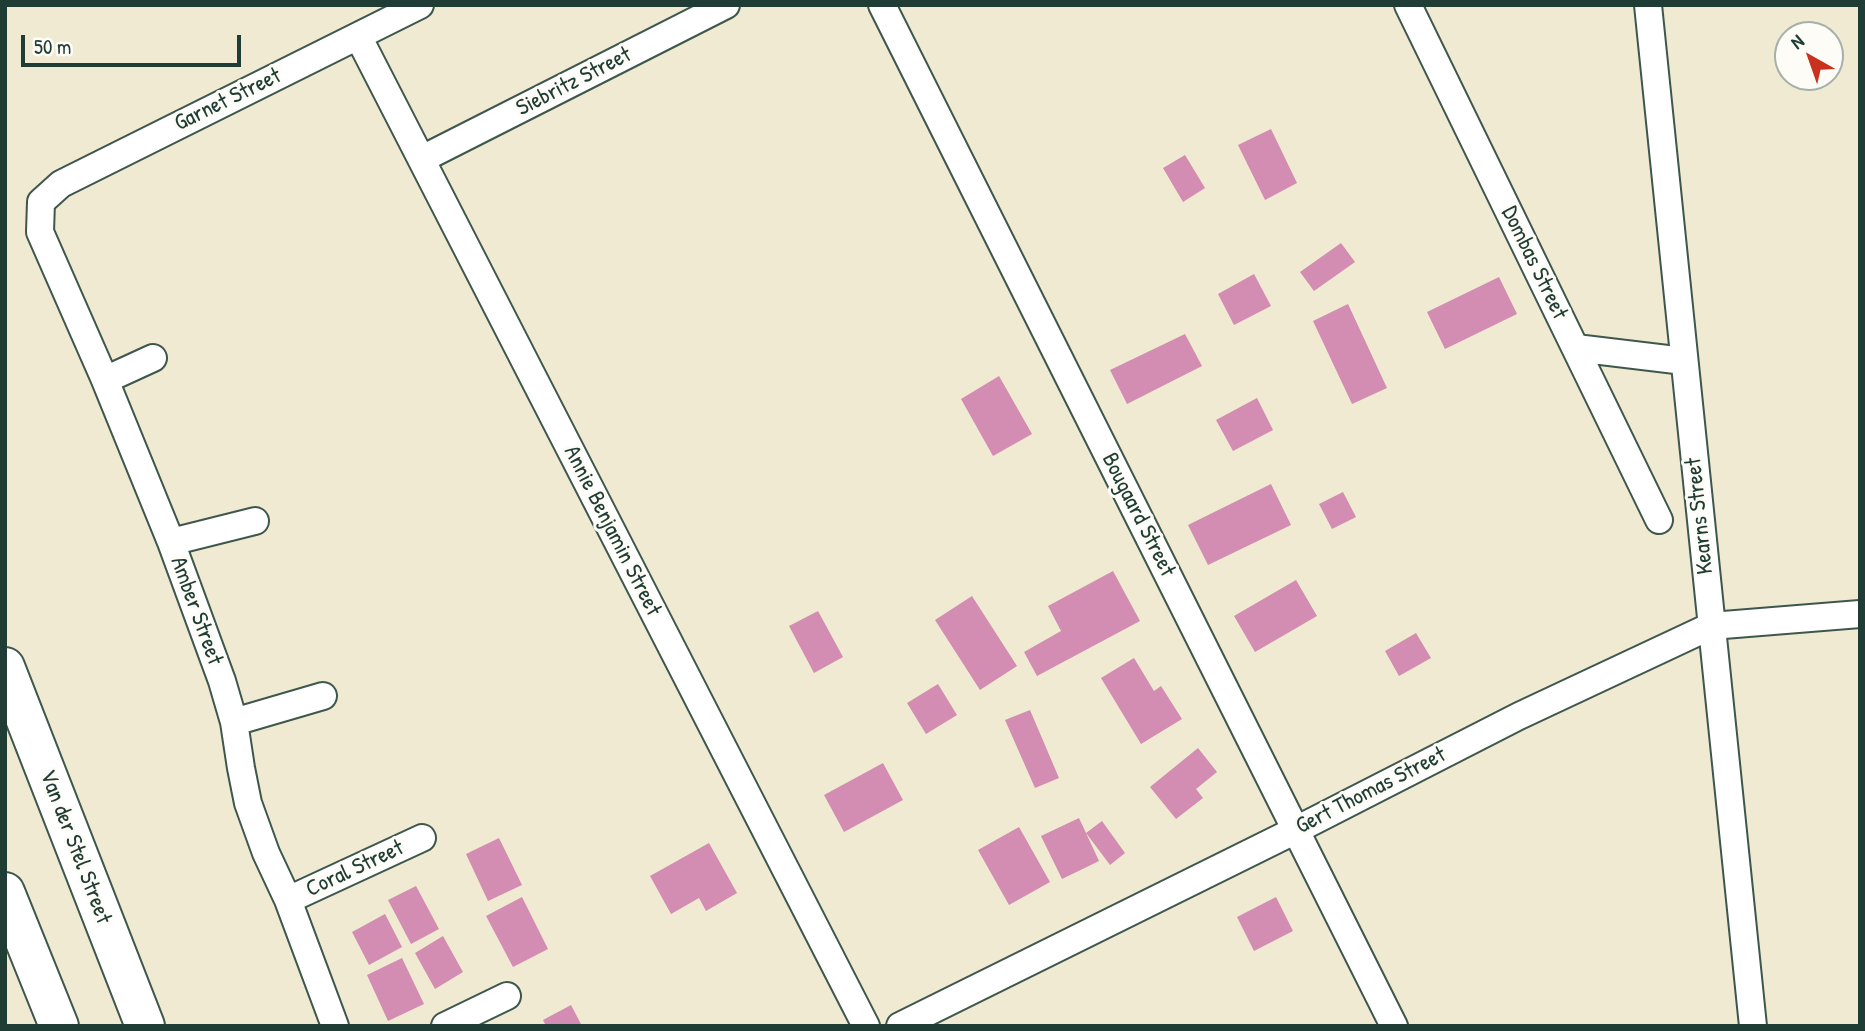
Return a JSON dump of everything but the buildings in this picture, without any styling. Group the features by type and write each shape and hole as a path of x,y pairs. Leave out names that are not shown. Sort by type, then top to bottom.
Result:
{"main road":[{"name":"Van der Stel Street","path":"5,667 145,1026"},
{"path":"5,892 59,1026"}],"street":[{"name":"Garnet Street","path":"41,202 61,184 421,5"},
{"name":"Siebritz Street","path":"422,159 726,5"},
{"name":"Bougaard Street","path":"882,5 1394,1026"},
{"name":"Dombas Street","path":"1408,5 1660,520"},
{"name":"Kearns Street","path":"1648,5 1753,1026"},
{"name":"Annie Benjamin Street","path":"358,36 866,1026"},
{"name":"Amber Street","path":"41,202 40,232 105,380 171,542 222,681 234,722 248,803 335,1026"},
{"path":"1576,348 1685,361"},
{"path":"105,380 153,358"},
{"path":"171,542 255,521"},
{"name":"Gert Thomas Street","path":"900,1026 1296,830 1518,716 1711,626 1860,614"},
{"path":"234,722 323,696"},
{"name":"Coral Street","path":"288,900 422,838"},
{"path":"445,1026 507,996"}]}
